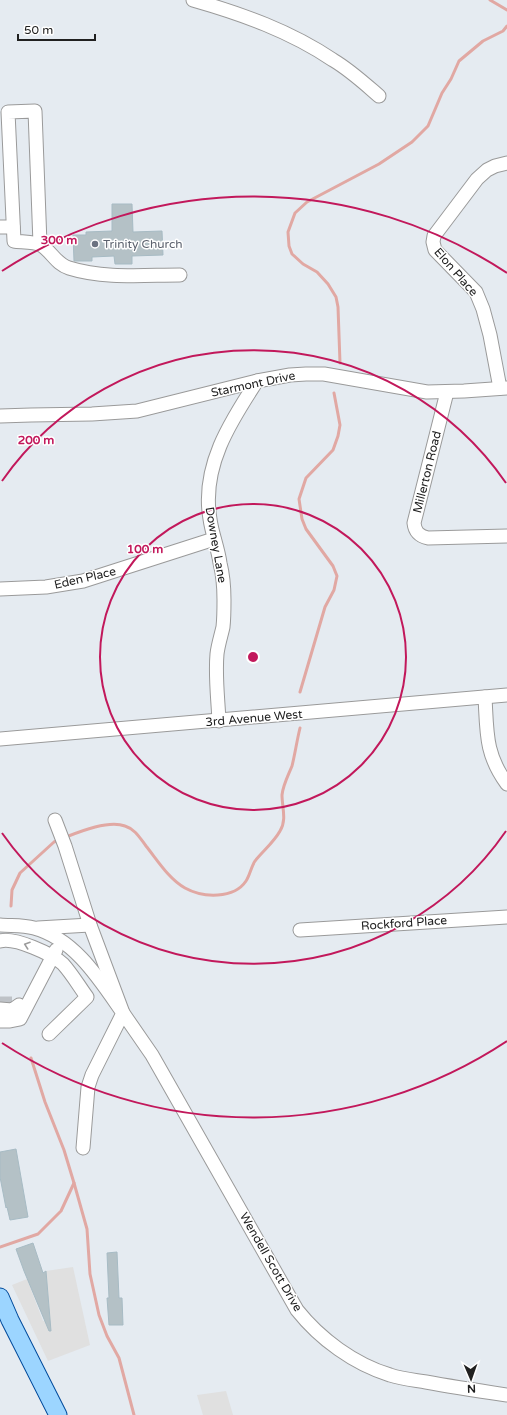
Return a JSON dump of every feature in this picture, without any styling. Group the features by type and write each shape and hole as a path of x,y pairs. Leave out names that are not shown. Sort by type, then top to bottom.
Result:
{"main road":[{"path":"0,1297 58,1415"}],"street":[{"path":"193,0 243,15 278,29 307,44 345,68 379,96"},
{"path":"40,244 35,111 8,112 5,147 6,227 14,241 40,244 60,264 70,268 99,274 180,275"},
{"name":"Elon Place","path":"503,388 483,309 476,292 435,250 433,242 434,236 477,179 487,170 507,163"},
{"name":"Starmont Drive","path":"0,416 137,412 257,381 290,375 324,374 427,392 503,388"},
{"name":"Downey Lane","path":"219,721 216,669 217,652 222,628 224,597 220,562 214,539 208,501 214,462 229,425 257,381"},
{"name":"Millerton Road","path":"447,392 414,523 415,528 422,537 428,538 507,536"},
{"name":"Eden Place","path":"0,589 46,587 82,581 214,539"},
{"name":"3rd Avenue West","path":"0,739 507,695"},
{"path":"485,697 489,748 496,767 507,784"},
{"name":"Wendell Scott Drive","path":"56,823 65,846 90,925 123,1013"},
{"name":"Rockford Place","path":"300,930 507,917"},
{"name":"Wendell Scott Drive","path":"0,925 32,928 90,925"},
{"name":"Wendell Scott Drive","path":"32,928 47,933 68,946 98,978 123,1013 152,1055 294,1303 308,1323 323,1338 352,1358 371,1368 391,1375 507,1395"},
{"path":"0,942 14,941 31,946 52,957 62,964 87,996 49,1034"},
{"path":"9,1002 52,957 61,941"},
{"path":"0,1009 12,1010 9,1002"},
{"path":"0,1021 20,1019 9,1002"},
{"path":"83,1148 88,1087 92,1075 123,1013"}],"shaded area":[{"path":"73,1267 90,1345 48,1361 12,1285 27,1279 43,1321 50,1320 46,1271"},
{"path":"226,1391 233,1415 203,1415 197,1395"}],"building":[{"path":"112,204 132,204 133,232 162,231 163,255 132,256 132,264 115,264 114,256 92,257 92,261 74,261 73,235 86,235 86,232 112,231"},
{"path":"16,1149 28,1217 10,1220 0,1177 0,1152"},
{"path":"33,1243 43,1273 46,1271 51,1331 49,1331 16,1249"},
{"path":"117,1252 119,1298 122,1298 123,1325 109,1325 107,1298 109,1298 107,1253"}],"waterway":[{"path":"490,0 507,10"},
{"path":"340,363 338,307 336,297 328,284 317,272 303,264 292,254 289,246 288,232 295,213 307,202 379,164 412,142 428,126 442,93 451,79 459,61 483,41 503,31 507,26"},
{"path":"300,692 325,607 334,590 337,576 333,566 306,529 302,519 299,499 306,478 333,450 338,436 340,425 334,393"},
{"path":"66,837 103,825 111,824 129,827 137,834 169,875 185,888 200,894 209,895 226,894 234,891 241,887 246,881 255,861 275,839 282,827 284,818 282,795 292,766 300,728"},
{"path":"11,906 12,890 20,873 54,842 59,840"},
{"path":"31,1058 45,1102 64,1150 74,1183 87,1229 90,1274 99,1315 107,1336 119,1358 134,1415"},
{"path":"0,1247 38,1234 61,1211 74,1183"}],"tunnel":[{"path":"0,1003 12,1003"}],"place":[{"name":"Trinity Church","path":"95,244"}]}
